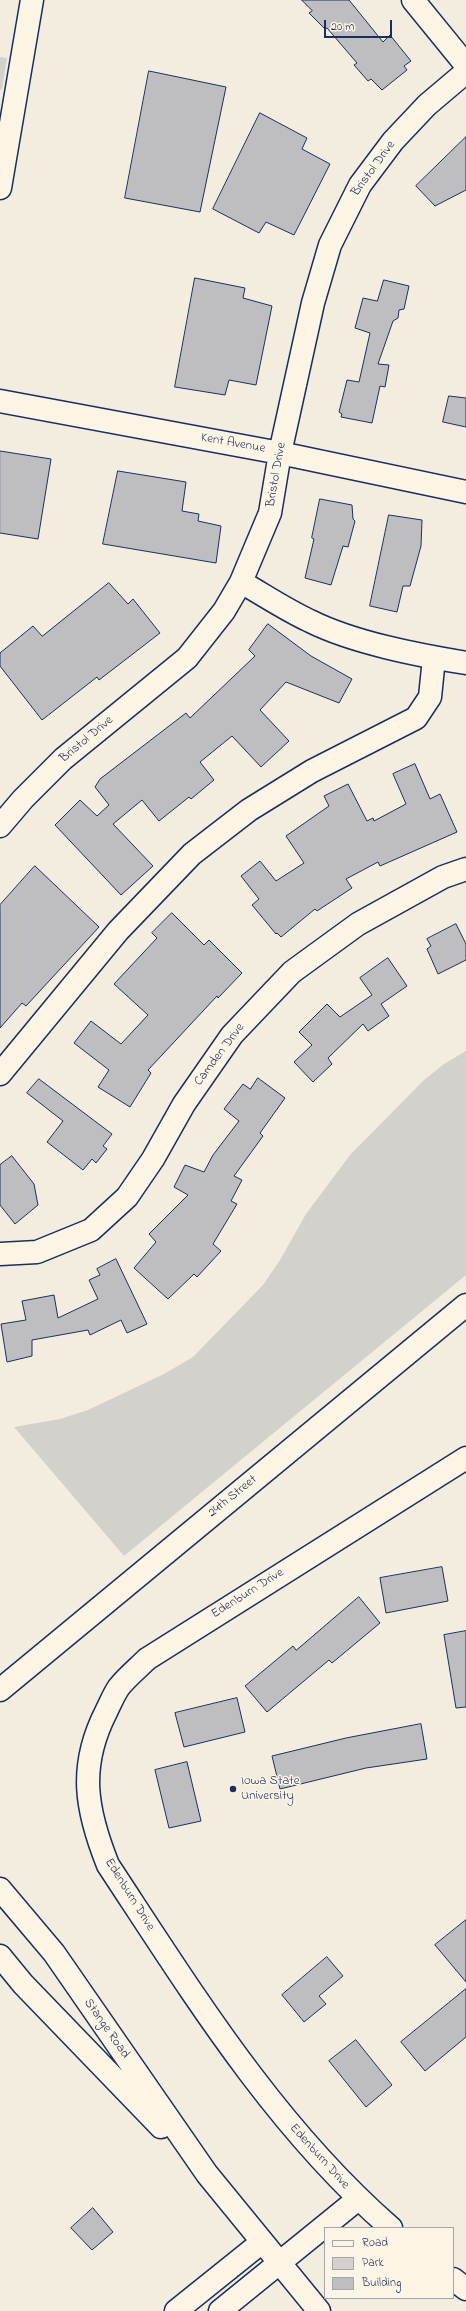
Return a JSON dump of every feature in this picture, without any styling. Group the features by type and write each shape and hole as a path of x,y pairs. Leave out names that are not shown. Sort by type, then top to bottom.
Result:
{"street":[{"path":"0,188 32,0"},
{"path":"413,0 466,65"},
{"name":"Bristol Drive","path":"0,826 23,799 63,759 187,658 224,611 241,582 270,513 280,453 313,303 330,245 346,209 360,185 393,141 427,105 466,72"},
{"name":"Kent Avenue","path":"0,401 280,453 466,492"},
{"path":"241,582 311,622 350,636 434,658 466,663"},
{"path":"0,1074 118,931 192,854 249,810 312,771 416,718 430,697 434,658"},
{"name":"Camden Drive","path":"0,1254 37,1252 91,1230 127,1197 153,1159 184,1104 232,1035 292,972 358,924 443,877 466,869"},
{"name":"24th Street","path":"0,1690 465,1309"},
{"name":"Edenburn Drive","path":"390,2227 358,2199 285,2118 237,2059 108,1865 95,1832 87,1793 89,1759 97,1729 118,1688 147,1658 466,1458"},
{"name":"Stange Road","path":"0,1889 54,1953 207,2174 319,2311"},
{"name":"Stange Road","path":"0,1956 23,1984 207,2174"},
{"path":"324,2227 358,2199"},
{"path":"220,2311 324,2227"},
{"path":"176,2311 262,2242"},
{"path":"454,2281 466,2289"}],"green space":[{"path":"0,57 7,58 2,90 0,89"},
{"path":"466,1051 466,1275 124,1556 14,1427 60,1419 88,1410 164,1374 193,1357 263,1285 280,1260 306,1214 350,1155 424,1080 444,1064"}],"building":[{"path":"302,0 349,0 383,42 390,35 411,61 404,66 407,70 382,90 371,79 368,81 354,65 357,63 327,28 325,29 309,13 312,11"},
{"path":"149,71 226,87 200,212 125,198"},
{"path":"260,113 307,138 302,149 330,164 294,235 266,222 259,233 213,209"},
{"path":"466,137 466,190 435,206 416,186"},
{"path":"195,278 245,288 243,298 272,306 256,385 229,380 225,395 175,387"},
{"path":"384,280 409,286 404,309 399,310 398,318 393,321 378,364 389,365 385,387 380,386 372,423 341,417 342,414 339,412 347,380 359,382 370,333 355,328 363,298 377,301"},
{"path":"449,396 466,398 466,427 443,422"},
{"path":"0,451 51,459 38,539 0,533"},
{"path":"118,471 186,482 182,511 199,514 198,521 221,526 216,563 103,544"},
{"path":"320,499 352,505 353,519 355,521 348,547 343,546 331,585 305,578 314,539 312,538"},
{"path":"389,515 422,520 421,546 410,586 403,586 397,612 370,606"},
{"path":"109,583 128,604 133,599 160,633 99,680 97,677 42,720 0,666 0,653 33,626 42,636"},
{"path":"268,624 311,656 352,679 339,703 286,682 260,710 289,741 261,767 232,736 200,762 214,780 191,799 189,797 159,821 142,800 113,824 153,866 121,895 55,825 80,800 97,816 109,805 95,787 100,779 186,713 190,718 255,656 249,650"},
{"path":"415,764 430,799 440,794 457,832 380,866 378,862 346,879 352,888 317,911 315,909 281,937 277,933 276,934 252,905 259,899 241,876 260,861 276,881 304,863 286,836 329,806 324,796 348,784 367,821 373,818 374,821 406,804 393,774"},
{"path":"35,866 99,927 26,1006 22,1003 0,1028 0,905"},
{"path":"172,913 204,945 209,940 242,973 218,998 217,996 148,1070 151,1073 130,1107 98,1087 109,1070 74,1043 91,1021 121,1044 148,1015 114,984 157,938 152,933"},
{"path":"456,924 466,944 466,960 438,974 427,949 431,946 427,939"},
{"path":"388,958 407,986 381,1004 389,1016 368,1031 363,1024 328,1058 332,1064 313,1082 294,1062 312,1045 299,1032 327,1004 340,1017 372,995 360,978"},
{"path":"258,1078 285,1098 260,1133 263,1136 234,1176 242,1180 231,1201 237,1204 213,1244 221,1251 197,1277 194,1274 168,1299 134,1268 156,1242 149,1234 188,1195 174,1187 185,1165 204,1172 213,1155 239,1121 224,1109 243,1084 250,1089"},
{"path":"39,1079 112,1134 103,1146 107,1149 96,1163 92,1159 83,1170 47,1142 63,1121 27,1093"},
{"path":"12,1156 34,1184 38,1205 15,1224 0,1205 0,1165"},
{"path":"116,1259 147,1324 127,1333 121,1320 90,1335 88,1330 32,1340 32,1356 7,1362 1,1324 26,1320 22,1301 54,1295 58,1318 98,1299 89,1280 100,1275 97,1269"},
{"path":"442,1567 448,1601 386,1613 380,1578"},
{"path":"359,1597 380,1623 332,1663 329,1660 267,1712 245,1686 293,1646 296,1650"},
{"path":"466,1631 466,1707 456,1708 444,1635"},
{"path":"237,1698 245,1732 184,1747 175,1713"},
{"path":"421,1724 427,1759 366,1768 280,1789 272,1756 346,1738"},
{"path":"187,1762 201,1821 169,1828 155,1770"},
{"path":"466,1920 466,1982 435,1945"},
{"path":"327,1957 343,1976 319,1996 326,2004 304,2022 282,1995"},
{"path":"466,1989 466,2037 425,2071 401,2042"},
{"path":"356,2040 392,2085 366,2107 329,2061"},
{"path":"93,2208 113,2232 92,2250 71,2228"}],"place":[{"name":"Iowa State University","path":"233,1789"}]}
